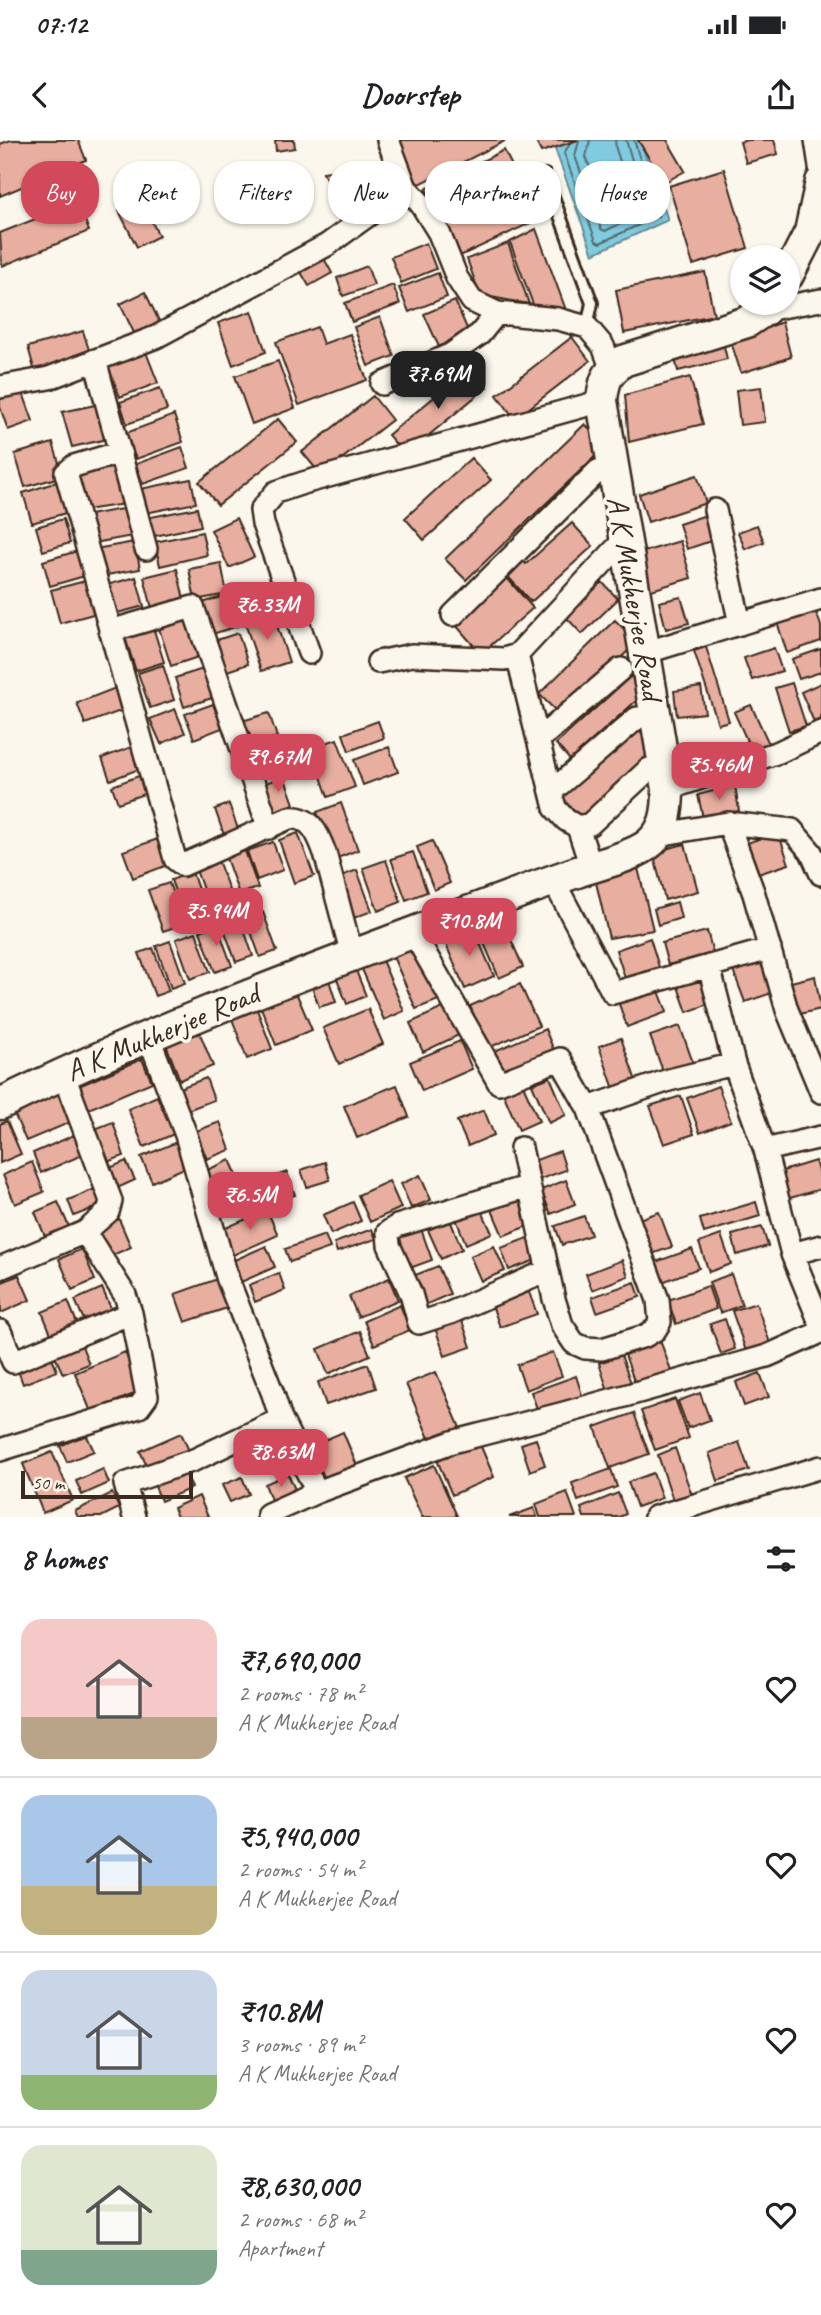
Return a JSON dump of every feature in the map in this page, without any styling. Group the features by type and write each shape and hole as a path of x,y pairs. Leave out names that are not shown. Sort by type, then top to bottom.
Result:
{"street":[{"path":"388,140 396,161"},
{"path":"816,140 821,173"},
{"path":"800,252 810,232 821,182"},
{"path":"411,193 439,233 457,278 472,301 497,313 558,319 587,327 603,346 612,370 623,361 725,331 757,315"},
{"path":"0,387 49,378 156,337 327,245 356,224"},
{"path":"800,303 821,300"},
{"path":"382,384 450,355 480,334 497,313"},
{"path":"95,360 146,549"},
{"name":"A K Mukherjee Road","path":"0,1104 148,1035 413,932 635,852 658,835 666,816 633,661 625,539 602,401 603,383 612,370"},
{"path":"309,653 263,524 261,510 276,492 602,401"},
{"path":"121,452 74,466 66,473 175,859 183,865 289,818 299,817 309,822 319,836 352,955"},
{"path":"453,615 598,471 613,466"},
{"path":"715,510 740,624"},
{"path":"379,662 412,656 503,659 517,655 625,539"},
{"path":"538,740 633,661 821,599"},
{"path":"110,631 193,607 270,828"},
{"path":"517,655 555,808 566,820 578,827 591,867"},
{"path":"551,792 637,718"},
{"path":"578,827 590,824 659,779 779,752 821,732"},
{"path":"658,835 727,823 792,830 811,852 821,874"},
{"path":"727,823 754,894 788,1010 821,1093"},
{"path":"553,880 613,993 770,949"},
{"path":"413,932 499,1083 560,1059 588,1108 657,1300 660,1322 655,1330 645,1336 603,1349 585,1348 573,1343 562,1325 547,1271 521,1148"},
{"path":"709,966 734,1064 765,1150 792,1254 821,1325"},
{"path":"148,1035 187,1135 228,1280 281,1419 317,1493"},
{"path":"588,1108 669,1080 734,1064"},
{"path":"0,1268 85,1232 108,1212 111,1201 63,1073"},
{"path":"765,1150 821,1137"},
{"path":"529,1186 397,1226 388,1232 390,1245 411,1294 419,1323 450,1313 547,1271"},
{"path":"0,1450 139,1407 147,1396 125,1294 85,1232"},
{"path":"792,1254 821,1246"},
{"path":"0,1331 13,1362 131,1313"},
{"path":"268,1517 268,1514 277,1509 452,1441 564,1413 766,1356 821,1332"},
{"path":"134,1517 125,1484 194,1460 281,1419"},
{"path":"655,1517 821,1467"}],"lane":[{"path":"561,218 592,303 587,327"}],"water":[{"path":"572,140 640,140 647,161 575,161 575,204 554,146"},
{"path":"582,224 659,224 593,254"}],"building":[{"path":"11,140 78,140 86,160 21,161 21,187 0,196 0,144"},
{"path":"275,140 294,140 295,148 276,151"},
{"path":"396,140 505,140 465,161 425,161 425,181 416,186 411,174 411,161 405,161"},
{"path":"535,140 578,140 541,152"},
{"path":"638,140 667,140 685,171 670,180 670,161 651,161"},
{"path":"774,140 778,154 746,163 740,142"},
{"path":"504,150 510,161 482,161"},
{"path":"724,169 747,245 730,245 730,254 693,265 670,186"},
{"path":"23,224 86,224 89,231 2,266 0,233"},
{"path":"126,224 153,224 159,236 137,247"},
{"path":"442,224 528,224 458,257"},
{"path":"536,229 566,310 534,307 510,242"},
{"path":"426,243 436,269 401,283 391,257"},
{"path":"508,243 529,304 480,295 467,259"},
{"path":"321,253 332,273 309,286 298,267"},
{"path":"367,266 374,285 343,296 337,278"},
{"path":"705,272 714,315 624,333 616,290"},
{"path":"438,273 447,297 409,312 399,288"},
{"path":"393,285 400,304 352,322 345,303"},
{"path":"145,292 161,325 136,337 120,304"},
{"path":"455,301 469,333 439,347 424,314"},
{"path":"252,311 266,352 233,365 218,323"},
{"path":"380,317 394,356 368,366 354,327"},
{"path":"782,322 791,357 741,373 731,342"},
{"path":"317,327 323,344 350,334 367,380 299,405 276,342"},
{"path":"83,331 91,356 35,372 28,347"},
{"path":"572,337 590,361 515,419 497,395"},
{"path":"723,342 727,359 678,371 674,354"},
{"path":"146,352 158,383 120,397 108,366"},
{"path":"278,361 295,408 252,424 235,376"},
{"path":"471,367 487,387 405,455 388,435"},
{"path":"690,377 703,424 629,442 625,395"},
{"path":"761,387 765,422 740,425 736,390"},
{"path":"160,388 167,410 127,424 120,402"},
{"path":"22,390 33,421 8,430 0,407 0,397"},
{"path":"373,396 392,420 321,475 302,452"},
{"path":"100,404 107,439 72,447 62,412"},
{"path":"174,415 183,442 136,459 126,433"},
{"path":"278,419 297,442 218,505 199,482"},
{"path":"585,424 606,446 466,580 445,559"},
{"path":"53,443 63,476 25,487 15,454"},
{"path":"182,447 189,468 143,484 136,464"},
{"path":"471,458 491,480 424,540 405,518"},
{"path":"120,467 125,504 79,511 73,474"},
{"path":"697,475 706,503 648,522 639,494"},
{"path":"191,479 196,503 145,513 140,489"},
{"path":"60,481 69,512 32,523 23,493"},
{"path":"133,507 138,535 94,543 89,515"},
{"path":"197,508 201,526 150,537 146,518"},
{"path":"709,514 717,539 687,549 679,524"},
{"path":"236,518 254,557 229,568 211,530"},
{"path":"63,519 70,543 43,551 36,527"},
{"path":"572,523 593,546 531,602 502,570 518,556 526,564"},
{"path":"757,525 764,542 745,549 738,532"},
{"path":"202,532 207,555 160,566 155,542"},
{"path":"680,541 691,578 648,591 637,554"},
{"path":"135,542 140,569 101,576 95,549"},
{"path":"81,550 88,575 50,586 43,561"},
{"path":"221,563 227,594 195,600 189,569"},
{"path":"177,569 185,604 153,612 144,577"},
{"path":"136,577 144,606 110,615 103,586"},
{"path":"507,578 533,608 481,654 455,624"},
{"path":"89,580 97,613 60,623 51,590"},
{"path":"602,582 618,599 582,634 565,616"},
{"path":"228,595 238,626 209,635 199,604"},
{"path":"681,597 689,623 666,629 659,602"},
{"path":"815,609 821,626 821,641 787,653 777,622"},
{"path":"273,613 289,662 261,671 245,623"},
{"path":"185,616 198,657 171,666 158,625"},
{"path":"615,620 637,642 561,716 539,694"},
{"path":"152,624 164,662 136,671 124,634"},
{"path":"238,633 248,664 221,673 211,642"},
{"path":"706,647 729,721 718,724 694,651"},
{"path":"774,648 782,671 752,680 744,658"},
{"path":"821,649 821,672 799,679 792,659"},
{"path":"163,665 174,700 150,708 138,673"},
{"path":"203,669 212,698 184,707 175,678"},
{"path":"631,676 646,692 570,760 556,744"},
{"path":"792,683 806,726 789,731 775,688"},
{"path":"821,683 821,719 814,722 801,692"},
{"path":"118,687 126,709 85,724 77,703"},
{"path":"701,687 705,713 677,716 674,691"},
{"path":"213,704 222,728 194,739 185,714"},
{"path":"751,705 770,746 753,754 734,712"},
{"path":"175,709 185,733 161,744 150,719"},
{"path":"269,713 277,737 250,746 242,721"},
{"path":"378,721 384,738 349,751 343,734"},
{"path":"634,726 657,749 583,820 560,797"},
{"path":"337,739 355,787 328,797 311,748"},
{"path":"276,745 283,764 261,772 253,753"},
{"path":"134,746 142,768 110,780 102,758"},
{"path":"389,747 398,772 363,785 354,760"},
{"path":"141,775 147,793 118,803 112,786"},
{"path":"284,776 294,804 273,812 263,784"},
{"path":"735,785 739,811 703,818 698,795"},
{"path":"341,803 358,850 335,859 317,812"},
{"path":"229,804 239,832 225,838 215,809"},
{"path":"778,832 789,864 758,874 747,843"},
{"path":"298,833 314,876 294,883 279,840"},
{"path":"158,839 168,865 133,878 123,851"},
{"path":"432,841 450,883 434,890 417,847"},
{"path":"273,842 283,870 257,880 247,851"},
{"path":"685,844 698,891 665,900 653,852"},
{"path":"245,851 258,888 239,894 226,858"},
{"path":"413,852 427,892 406,900 391,859"},
{"path":"218,860 235,907 212,915 195,867"},
{"path":"386,860 401,902 378,911 363,868"},
{"path":"638,868 653,930 609,938 595,878"},
{"path":"357,870 372,911 351,919 336,878"},
{"path":"192,872 206,913 186,921 171,880"},
{"path":"169,883 184,924 163,931 148,890"},
{"path":"677,902 681,918 658,925 654,909"},
{"path":"238,912 253,956 236,962 220,918"},
{"path":"263,912 277,951 260,957 246,918"},
{"path":"501,917 523,967 499,978 477,927"},
{"path":"217,925 232,966 215,972 200,931"},
{"path":"473,927 494,976 465,989 444,940"},
{"path":"707,931 713,953 668,965 662,943"},
{"path":"196,932 210,972 190,979 176,939"},
{"path":"650,938 659,967 625,978 616,950"},
{"path":"170,941 185,983 171,988 156,946"},
{"path":"416,941 441,999 416,1009 391,952"},
{"path":"153,948 169,991 155,996 139,953"},
{"path":"381,958 404,1011 384,1020 361,967"},
{"path":"760,961 772,993 745,1002 733,970"},
{"path":"355,968 366,996 347,1004 336,976"},
{"path":"701,972 712,1003 687,1012 676,981"},
{"path":"815,976 821,1009 795,1015 787,983"},
{"path":"328,977 336,1002 319,1007 311,983"},
{"path":"520,984 539,1026 488,1048 470,1006"},
{"path":"657,986 667,1012 627,1027 618,1001"},
{"path":"295,990 312,1030 276,1045 260,1005"},
{"path":"449,1005 463,1033 423,1052 410,1023"},
{"path":"256,1007 272,1049 247,1059 231,1016"},
{"path":"368,1009 383,1044 339,1064 323,1028"},
{"path":"197,1026 213,1066 180,1080 164,1039"},
{"path":"680,1026 693,1063 664,1074 650,1036"},
{"path":"545,1029 555,1053 498,1077 488,1054"},
{"path":"621,1038 637,1084 615,1092 599,1046"},
{"path":"460,1041 472,1069 422,1091 410,1062"},
{"path":"142,1059 152,1082 84,1111 74,1088"},
{"path":"550,1077 566,1115 549,1123 532,1084"},
{"path":"206,1078 214,1100 185,1111 177,1089"},
{"path":"397,1085 409,1117 357,1138 344,1106"},
{"path":"523,1085 539,1121 519,1130 503,1093"},
{"path":"718,1086 731,1121 700,1133 687,1098"},
{"path":"58,1092 71,1122 26,1141 13,1111"},
{"path":"157,1096 174,1134 144,1147 128,1109"},
{"path":"681,1096 694,1134 664,1144 650,1106"},
{"path":"484,1110 494,1135 468,1146 457,1121"},
{"path":"7,1121 21,1154 0,1163 0,1124"},
{"path":"113,1122 124,1156 104,1163 92,1130"},
{"path":"220,1122 230,1150 207,1159 196,1131"},
{"path":"81,1132 89,1152 41,1173 33,1153"},
{"path":"179,1141 189,1166 152,1182 141,1157"},
{"path":"560,1151 566,1170 535,1181 528,1163"},
{"path":"230,1160 240,1182 217,1192 207,1170"},
{"path":"126,1161 135,1180 113,1190 105,1170"},
{"path":"815,1161 821,1189 783,1200 776,1173"},
{"path":"32,1162 44,1192 15,1204 3,1175"},
{"path":"325,1162 330,1180 307,1187 301,1170"},
{"path":"287,1172 295,1195 258,1208 250,1185"},
{"path":"420,1175 431,1200 411,1208 401,1184"},
{"path":"566,1180 575,1204 551,1214 541,1190"},
{"path":"389,1181 401,1208 370,1222 358,1195"},
{"path":"95,1189 102,1205 74,1216 68,1200"},
{"path":"524,1197 535,1223 503,1236 492,1210"},
{"path":"58,1202 70,1229 46,1239 35,1212"},
{"path":"353,1202 361,1221 331,1234 323,1215"},
{"path":"756,1202 760,1216 704,1233 700,1219"},
{"path":"481,1209 492,1233 466,1244 456,1219"},
{"path":"267,1210 278,1235 233,1255 223,1229"},
{"path":"659,1212 672,1247 646,1256 633,1221"},
{"path":"584,1216 591,1235 562,1245 555,1226"},
{"path":"119,1219 131,1247 106,1258 94,1229"},
{"path":"450,1220 462,1249 441,1259 428,1230"},
{"path":"420,1226 432,1260 410,1268 398,1234"},
{"path":"762,1227 768,1246 737,1255 732,1235"},
{"path":"372,1229 376,1239 337,1252 334,1243"},
{"path":"325,1235 330,1248 290,1262 285,1249"},
{"path":"721,1235 731,1264 709,1272 699,1243"},
{"path":"533,1236 541,1258 509,1270 501,1248"},
{"path":"266,1246 275,1267 239,1283 230,1262"},
{"path":"494,1246 505,1271 481,1281 470,1256"},
{"path":"82,1249 95,1280 72,1290 59,1259"},
{"path":"692,1249 699,1268 657,1284 650,1264"},
{"path":"622,1260 628,1276 592,1290 586,1274"},
{"path":"438,1266 450,1294 425,1305 413,1276"},
{"path":"279,1273 285,1290 255,1302 249,1285"},
{"path":"731,1274 742,1305 720,1313 709,1282"},
{"path":"19,1275 30,1300 1,1313 0,1283"},
{"path":"220,1278 230,1307 185,1322 175,1294"},
{"path":"389,1278 398,1300 358,1317 349,1296"},
{"path":"635,1282 640,1297 597,1312 592,1297"},
{"path":"708,1286 716,1309 676,1324 668,1300"},
{"path":"102,1288 114,1315 87,1327 75,1300"},
{"path":"529,1292 537,1314 500,1327 492,1305"},
{"path":"68,1301 79,1328 53,1339 42,1312"},
{"path":"756,1303 770,1343 746,1351 732,1311"},
{"path":"400,1305 410,1330 374,1345 364,1321"},
{"path":"460,1315 471,1347 445,1356 434,1325"},
{"path":"725,1319 735,1349 721,1354 710,1324"},
{"path":"360,1331 370,1355 328,1374 318,1349"},
{"path":"660,1340 673,1376 637,1389 624,1352"},
{"path":"80,1341 89,1364 63,1374 53,1352"},
{"path":"50,1352 57,1371 23,1384 16,1365"},
{"path":"125,1352 141,1391 91,1412 75,1373"},
{"path":"553,1352 562,1376 526,1390 517,1365"},
{"path":"621,1355 633,1389 610,1397 599,1363"},
{"path":"368,1364 376,1388 326,1405 318,1382"},
{"path":"436,1372 461,1430 431,1443 406,1384"},
{"path":"760,1373 769,1397 744,1406 736,1382"},
{"path":"576,1376 583,1398 539,1414 531,1392"},
{"path":"700,1393 710,1420 688,1428 678,1401"},
{"path":"675,1399 689,1438 655,1450 641,1411"},
{"path":"634,1413 649,1454 610,1468 595,1427"},
{"path":"343,1432 358,1468 326,1482 311,1446"},
{"path":"181,1433 190,1453 149,1471 140,1451"},
{"path":"86,1434 94,1451 67,1462 60,1446"},
{"path":"536,1439 545,1465 530,1471 521,1444"},
{"path":"479,1442 494,1477 452,1495 437,1460"},
{"path":"739,1442 749,1470 718,1481 709,1453"},
{"path":"675,1448 692,1495 673,1500 658,1455"},
{"path":"52,1452 73,1500 43,1513 23,1464"},
{"path":"434,1465 457,1516 422,1517 404,1478"},
{"path":"103,1469 109,1483 82,1495 76,1481"},
{"path":"611,1469 617,1487 578,1501 572,1483"},
{"path":"185,1471 192,1488 161,1501 154,1484"},
{"path":"653,1473 662,1498 637,1507 628,1482"},
{"path":"288,1474 297,1494 273,1505 265,1484"},
{"path":"242,1477 249,1494 230,1502 222,1485"},
{"path":"567,1492 576,1517 540,1517 536,1504"},
{"path":"112,1493 119,1508 101,1517 78,1517 75,1511"},
{"path":"618,1493 626,1514 619,1517 584,1517 581,1508"},
{"path":"199,1496 208,1517 177,1517 173,1508"},
{"path":"534,1508 537,1517 509,1517"}]}
